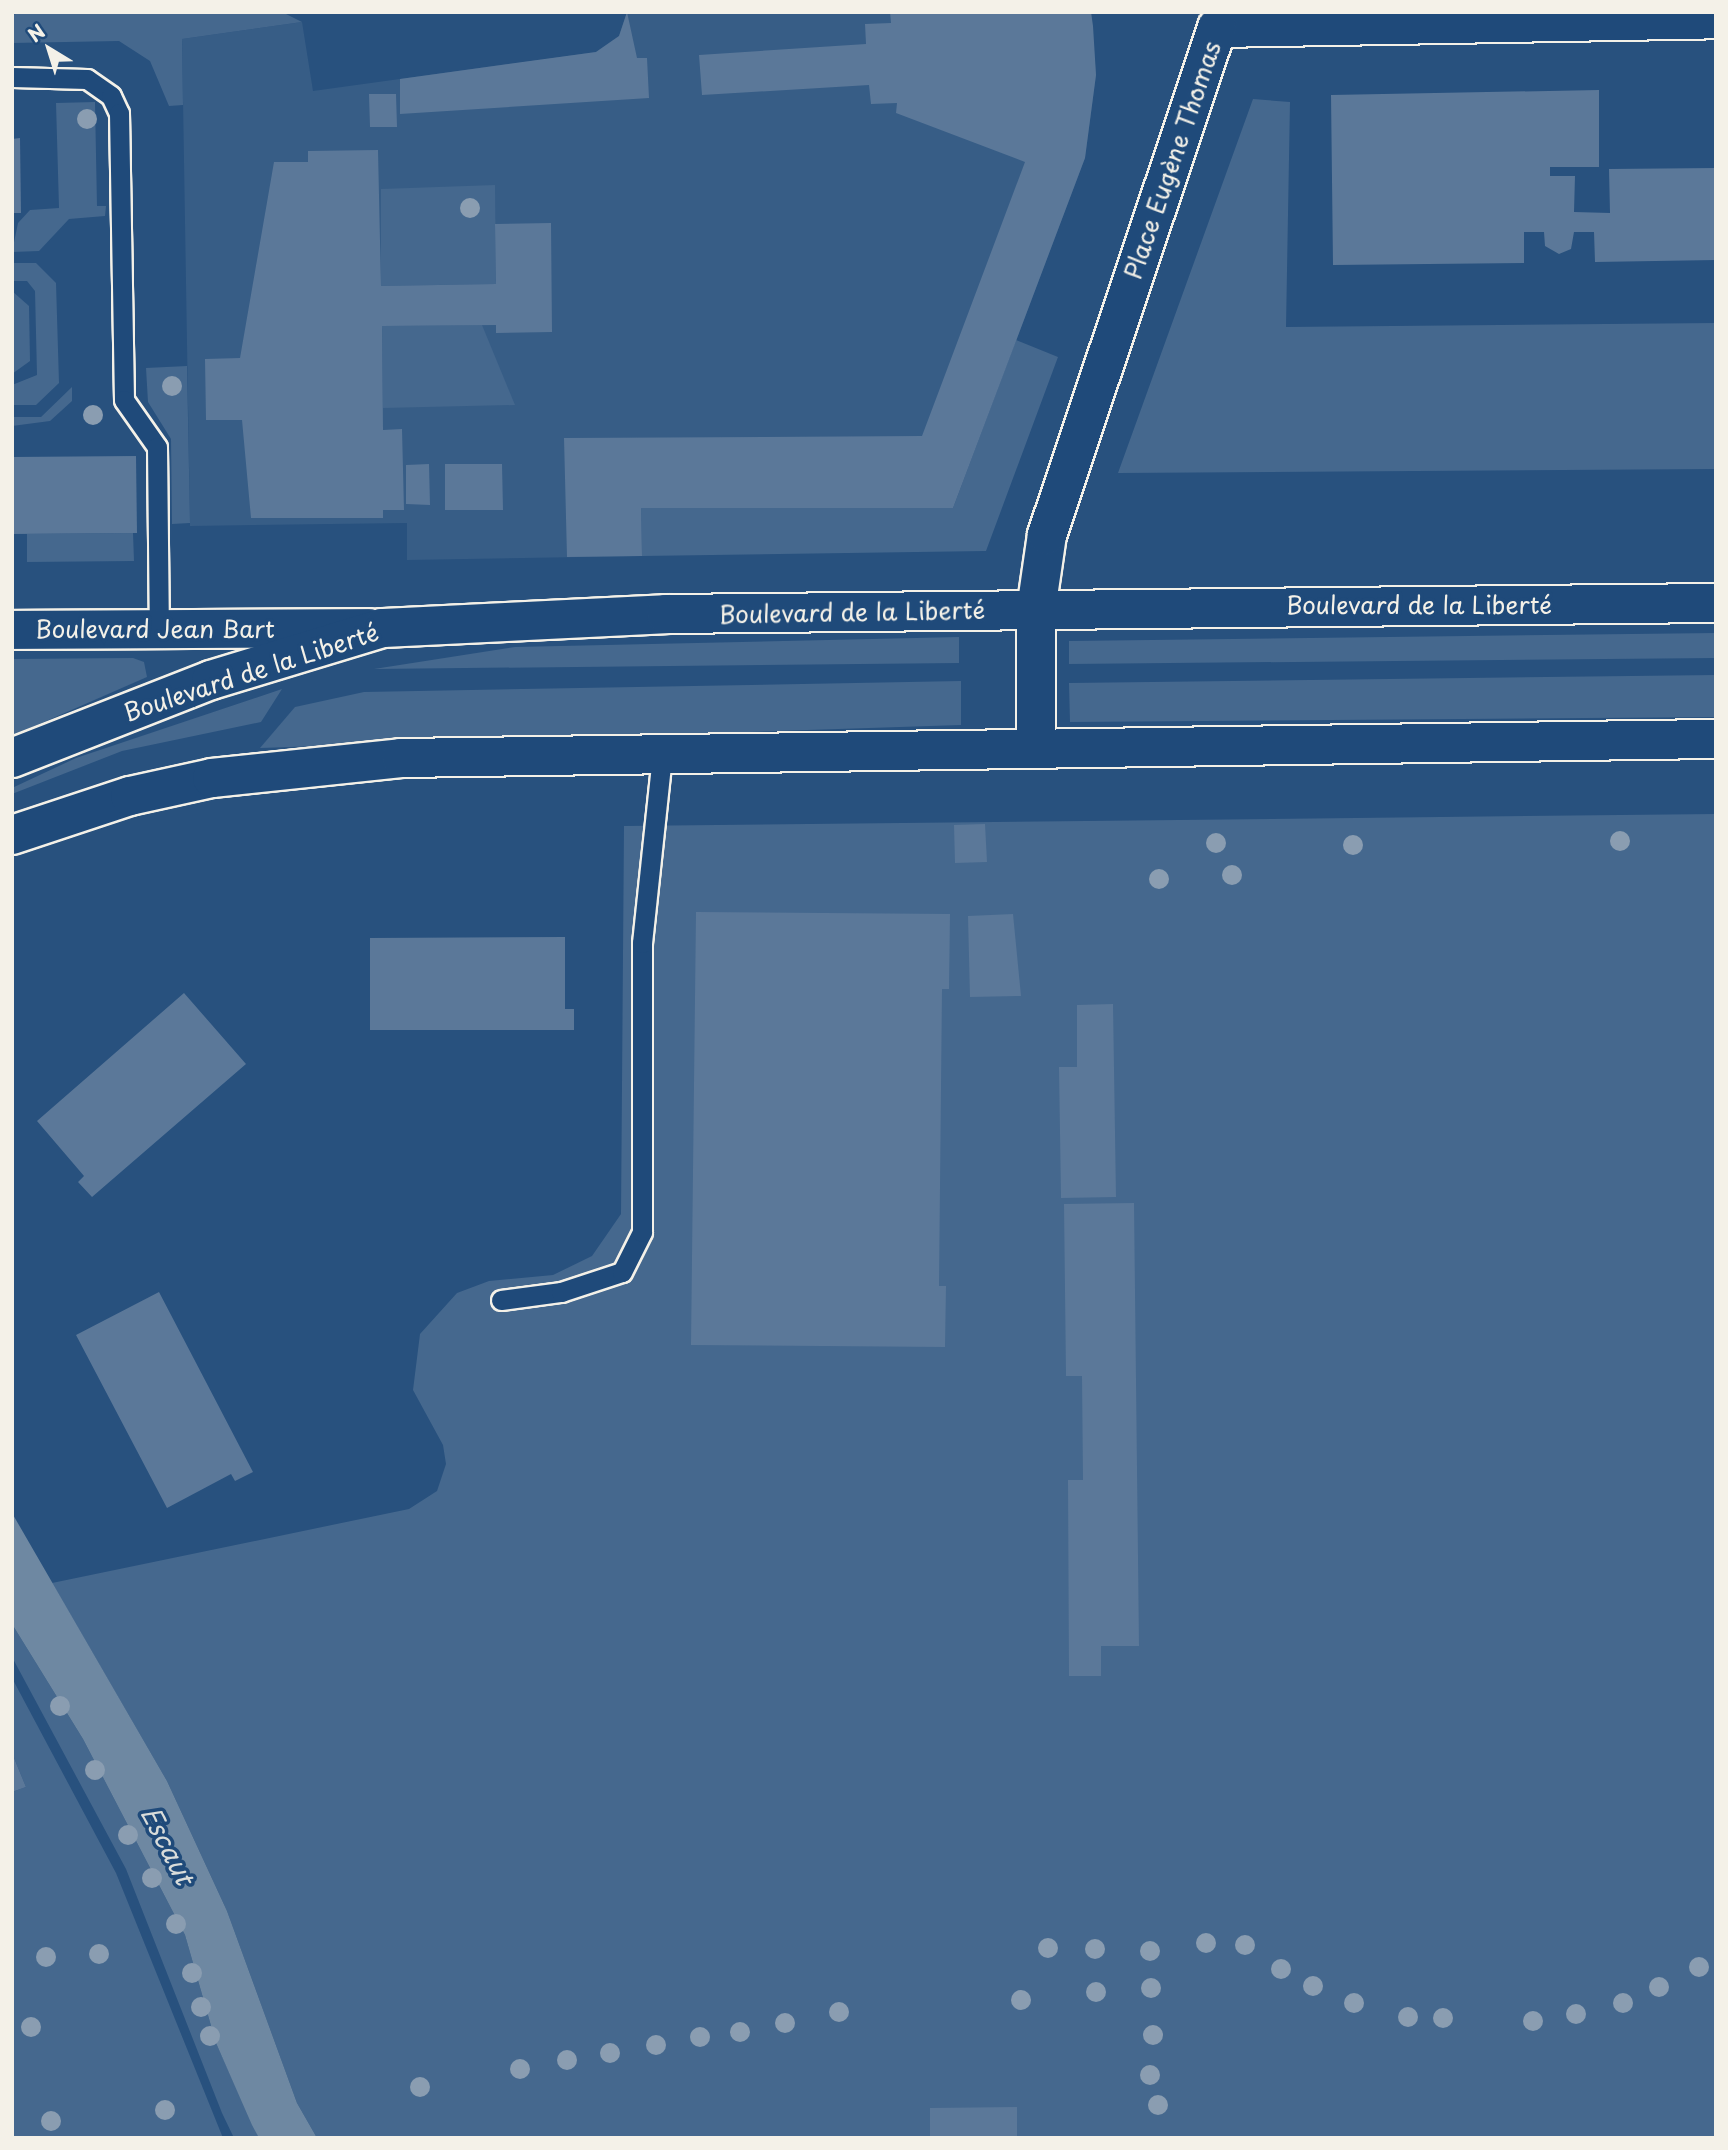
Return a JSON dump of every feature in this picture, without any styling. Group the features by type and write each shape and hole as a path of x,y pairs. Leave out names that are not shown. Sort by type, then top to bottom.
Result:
{"main road":[{"name":"Place Eugène Thomas","path":"1036,746 1036,610 1047,535 1213,20 1716,19"},
{"name":"Boulevard de la Liberté","path":"12,758 199,684 382,628 666,614 1716,603"},
{"name":"Boulevard Jean Bart","path":"12,630 382,628"},
{"path":"12,835 130,796 290,767 401,758 1036,746 1716,739"}],"lane":[{"path":"12,77 87,79 111,96 119,113 124,400 157,447 159,628"},
{"path":"501,1300 561,1292 622,1272 642,1232 642,943 662,755"}],"shaded area":[{"path":"23,12 282,12 302,22 182,39 183,105 169,106 150,61 119,41 12,43 12,15"},
{"path":"627,12 1091,12 1096,75 1085,158 953,508 642,508 642,556 407,560 407,523 190,526 182,39 302,22 313,91 596,52 619,36"},
{"path":"1253,99 1290,102 1286,327 1716,323 1716,469 1118,473"},
{"path":"95,102 97,206 106,206 105,216 69,219 39,251 12,252 18,223 30,210 59,208 56,103"},
{"path":"495,185 496,284 381,286 381,189"},
{"path":"12,263 36,263 56,283 59,383 36,405 12,405 12,385 37,375 35,291 27,281 12,281"},
{"path":"12,291 29,306 30,361 12,374"},
{"path":"482,325 515,405 383,408 382,326"},
{"path":"1016,340 1058,357 986,551 642,556 641,508 953,508"},
{"path":"187,366 190,523 172,524 171,439 148,402 146,368"},
{"path":"72,387 72,401 50,421 12,426 12,417 41,417"},
{"path":"133,533 134,561 27,562 27,534"},
{"path":"1716,633 1716,658 1069,664 1069,641"},
{"path":"959,637 959,663 374,669 515,647"},
{"path":"133,658 144,662 147,677 12,736 12,659"},
{"path":"1716,675 1716,717 1070,722 1069,683"},
{"path":"961,681 961,725 260,748 295,707 364,692"},
{"path":"282,689 261,722 122,751 12,794 12,788 76,758"},
{"path":"1716,814 1716,2138 317,2138 297,2103 227,1911 167,1781 52,1583 409,1509 437,1491 446,1464 443,1445 413,1390 420,1334 457,1293 489,1281 553,1275 592,1256 621,1214 624,826"},
{"path":"12,1624 83,1739 185,1935 216,2043 259,2138 234,2138 126,1869 12,1657"},
{"path":"12,1678 116,1873 223,2138 12,2138 12,1792 26,1787 12,1753"}],"water":[{"name":"Escaut","path":"12,1513 167,1781 227,1911 297,2103 317,2138 259,2138 252,2125 216,2043 185,1935 83,1739 12,1624"}],"building":[{"path":"627,12 637,58 647,58 649,98 400,114 400,79 596,52 619,36"},
{"path":"890,12 1091,12 1093,26 1096,75 1085,158 953,508 641,508 642,556 567,557 564,438 922,436 1025,162 896,113 897,103 871,104 869,85 702,95 699,55 866,44 865,24 891,23"},
{"path":"1599,90 1599,167 1550,167 1550,176 1575,176 1574,212 1610,213 1609,169 1716,168 1716,260 1595,262 1594,232 1574,232 1571,249 1559,254 1545,246 1544,232 1524,232 1524,263 1333,265 1331,95"},
{"path":"369,94 396,94 397,127 370,127"},
{"path":"20,138 21,213 12,213 12,139"},
{"path":"378,150 381,286 496,284 495,224 551,223 552,332 496,333 496,325 382,326 383,430 402,429 404,510 383,510 383,518 251,518 242,420 206,420 205,359 240,358 274,162 308,162 308,151"},
{"path":"136,456 137,533 12,534 12,457"},
{"path":"429,464 430,505 406,504 406,465"},
{"path":"445,464 502,464 503,510 445,510"},
{"path":"985,824 987,862 955,863 954,825"},
{"path":"696,912 950,914 949,989 942,989 939,1286 946,1286 945,1347 691,1345"},
{"path":"1013,914 1021,996 970,997 968,916"},
{"path":"565,937 565,1009 574,1009 574,1030 370,1030 370,938"},
{"path":"184,993 246,1064 92,1197 78,1182 84,1176 37,1121"},
{"path":"1113,1004 1116,1197 1061,1198 1059,1067 1077,1067 1077,1005"},
{"path":"1134,1203 1139,1646 1101,1646 1101,1676 1069,1676 1068,1480 1083,1480 1082,1376 1066,1376 1064,1204"},
{"path":"159,1292 253,1472 235,1481 231,1474 167,1508 76,1335"},
{"path":"12,1753 26,1787 12,1792"},
{"path":"1017,2107 1017,2138 930,2138 930,2108"}]}
